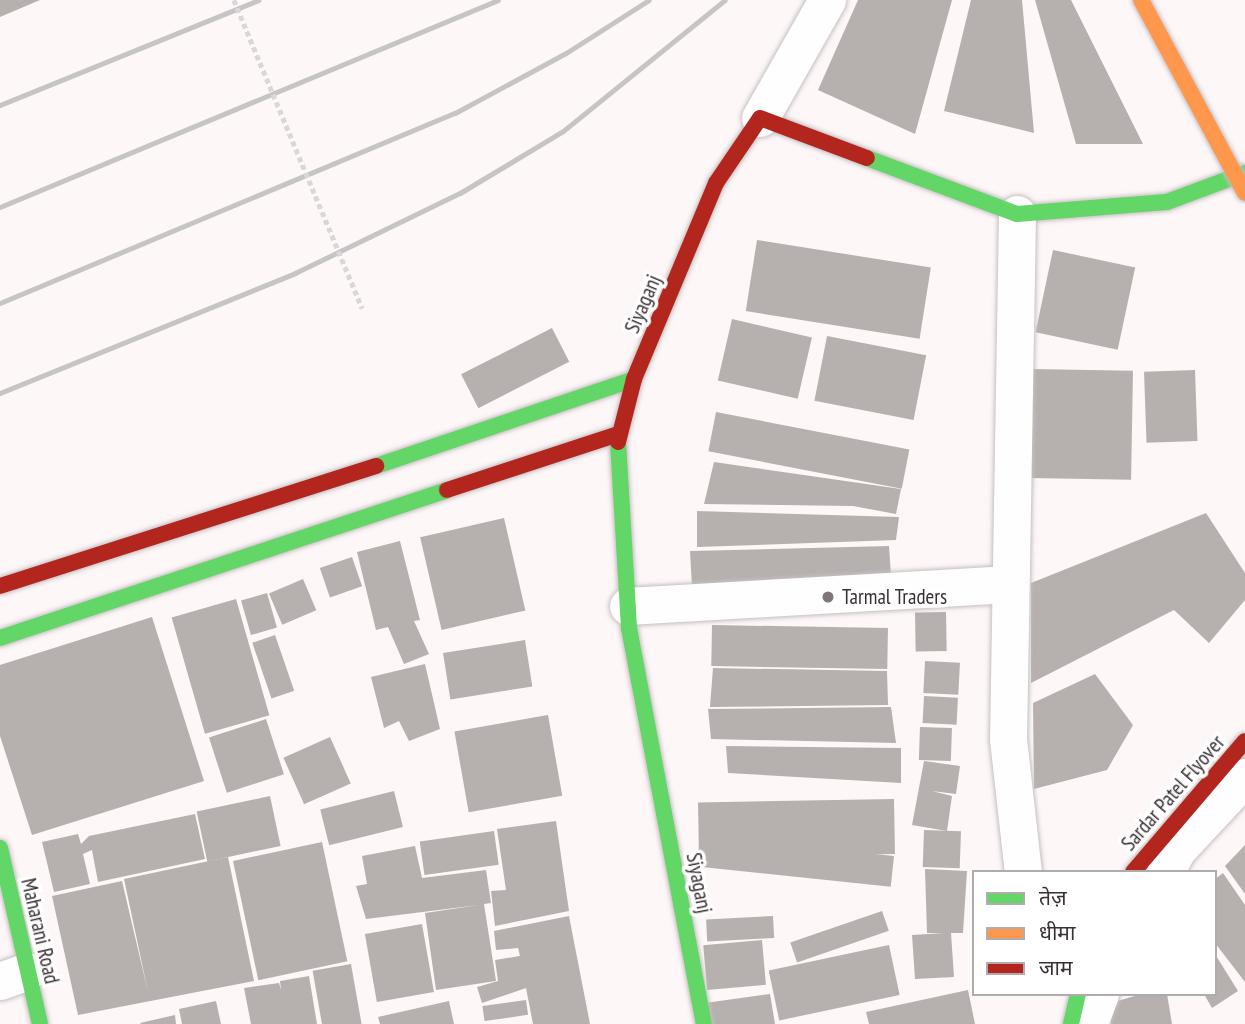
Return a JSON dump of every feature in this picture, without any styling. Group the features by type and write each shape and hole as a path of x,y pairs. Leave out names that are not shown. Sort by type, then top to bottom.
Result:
{"street":[{"path":"827,0 760,118 1017,214 1167,202 1245,173"},
{"path":"1141,0 1245,193"},
{"name":"Siyaganj","path":"704,1024 628,606 618,434 634,379 716,183 760,118"},
{"path":"1017,214 1007,739 1023,870"},
{"path":"0,586 559,408 634,379"},
{"path":"0,638 618,434"},
{"path":"628,606 1008,584"},
{"name":"Sardar Patel Flyover","path":"1135,870 1245,741"},
{"path":"1166,870 1177,850 1245,777"},
{"name":"Maharani Road","path":"0,848 13,976 40,1024"}],"path":[{"path":"234,0 362,308"}],"building":[{"path":"0,0 40,0 0,17"},
{"path":"858,0 952,0 915,134 818,90"},
{"path":"971,0 1022,0 1034,133 944,111"},
{"path":"1035,0 1071,0 1143,144 1076,144"},
{"path":"757,240 931,268 920,339 746,311"},
{"path":"1053,250 1135,267 1118,350 1036,332"},
{"path":"732,319 812,337 798,399 718,380"},
{"path":"552,328 569,362 478,408 461,374"},
{"path":"827,336 926,355 914,420 814,401"},
{"path":"1031,369 1133,371 1131,480 1029,478"},
{"path":"1195,370 1197,441 1147,443 1144,372"},
{"path":"716,412 909,450 902,489 708,451"},
{"path":"714,462 901,489 896,514 853,506 704,504"},
{"path":"697,511 899,517 896,540 697,547"},
{"path":"1206,513 1245,573 1245,600 1209,643 1174,610 1031,683 1031,583"},
{"path":"504,518 525,611 442,630 420,537"},
{"path":"400,541 420,620 414,621 429,654 404,664 388,627 376,630 357,552"},
{"path":"889,546 891,575 692,587 690,551"},
{"path":"352,557 362,586 330,597 320,568"},
{"path":"303,579 316,610 282,625 269,593"},
{"path":"267,593 277,628 251,635 241,600"},
{"path":"236,599 269,715 205,734 172,617"},
{"path":"946,612 947,651 916,652 915,613"},
{"path":"152,617 204,781 32,835 0,736 0,665"},
{"path":"712,625 888,628 887,669 711,666"},
{"path":"275,635 294,691 272,699 252,643"},
{"path":"525,640 532,686 450,699 443,653"},
{"path":"925,661 960,663 958,695 923,693"},
{"path":"425,664 440,729 409,741 399,721 384,728 371,677"},
{"path":"713,668 887,671 888,705 710,707"},
{"path":"1095,674 1133,725 1107,770 1034,789 1033,703"},
{"path":"924,696 958,698 957,725 923,723"},
{"path":"891,707 896,743 711,739 708,709"},
{"path":"548,715 562,796 469,812 454,731"},
{"path":"266,719 284,774 227,793 209,738"},
{"path":"920,727 952,728 951,761 919,760"},
{"path":"330,737 351,784 304,804 283,758"},
{"path":"726,746 901,748 901,783 728,773"},
{"path":"924,761 960,766 956,794 932,791 952,796 947,831 912,825"},
{"path":"394,791 403,827 329,845 320,809"},
{"path":"270,796 281,846 207,861 197,812"},
{"path":"894,799 895,854 699,857 698,802"},
{"path":"195,814 205,859 98,882 92,850 83,854 90,884 54,892 42,842 78,834 81,844 89,836"},
{"path":"556,821 569,911 495,926 491,891 506,890 497,829"},
{"path":"924,830 961,831 960,868 923,867"},
{"path":"494,831 499,865 424,875 420,841"},
{"path":"700,836 894,856 891,887 697,866"},
{"path":"322,842 347,961 258,980 233,861"},
{"path":"1245,845 1245,894 1225,866"},
{"path":"415,846 422,878 486,870 491,903 484,904 496,981 436,990 425,913 479,905 366,919 356,886 367,884 362,856"},
{"path":"228,857 254,981 78,1015 52,896 122,881 148,992 124,879"},
{"path":"925,869 967,871 963,933 951,933 954,977 915,979 912,935 944,933 927,933"},
{"path":"1223,873 1245,905 1245,982 1217,946 1217,878"},
{"path":"882,911 889,931 797,962 790,943"},
{"path":"569,916 590,1024 533,1024 526,988 482,1003 477,987 498,981 495,960 520,956 518,948 496,950 494,931"},
{"path":"773,916 774,938 707,941 706,920"},
{"path":"422,924 434,992 377,1002 365,934"},
{"path":"762,940 766,985 707,990 703,945"},
{"path":"889,945 900,995 779,1020 769,971"},
{"path":"1217,957 1238,991 1212,1008 1205,996 1217,996"},
{"path":"351,964 362,1024 322,1024 313,971"},
{"path":"309,976 317,1024 251,1024 244,988 279,983 281,990 280,981"},
{"path":"968,990 975,1024 869,1024 866,1012"},
{"path":"770,994 775,1024 708,1024 705,1003"},
{"path":"1135,996 1167,996 1172,1024 1111,1024 1110,1003"},
{"path":"526,1000 528,1015 485,1021 482,1006"},
{"path":"216,1001 221,1024 182,1024 179,1009"},
{"path":"449,1001 454,1024 380,1024 378,1017"},
{"path":"175,1015 176,1024 140,1023"}],"railway":[{"path":"0,105 259,0"},
{"path":"0,207 498,0"},
{"path":"0,303 455,113 566,53 649,0"},
{"path":"0,393 295,273 460,193 563,131 725,0"}],"traffic: fast":[{"path":"867,158 1017,214 1167,202 1245,173"},
{"path":"376,466 634,379"},
{"path":"618,442 629,628 704,1024"},
{"path":"0,638 447,490"},
{"path":"0,848 40,1024"},
{"path":"1071,1024 1078,996"}],"traffic: jam":[{"path":"618,442 634,379 716,183 760,118 867,158"},
{"path":"447,490 618,434"},
{"path":"0,586 376,466"},
{"path":"1135,870 1245,741"}],"traffic: slow":[{"path":"1141,0 1245,193"}],"place":[{"name":"Tarmal Traders","path":"828,597"}]}
